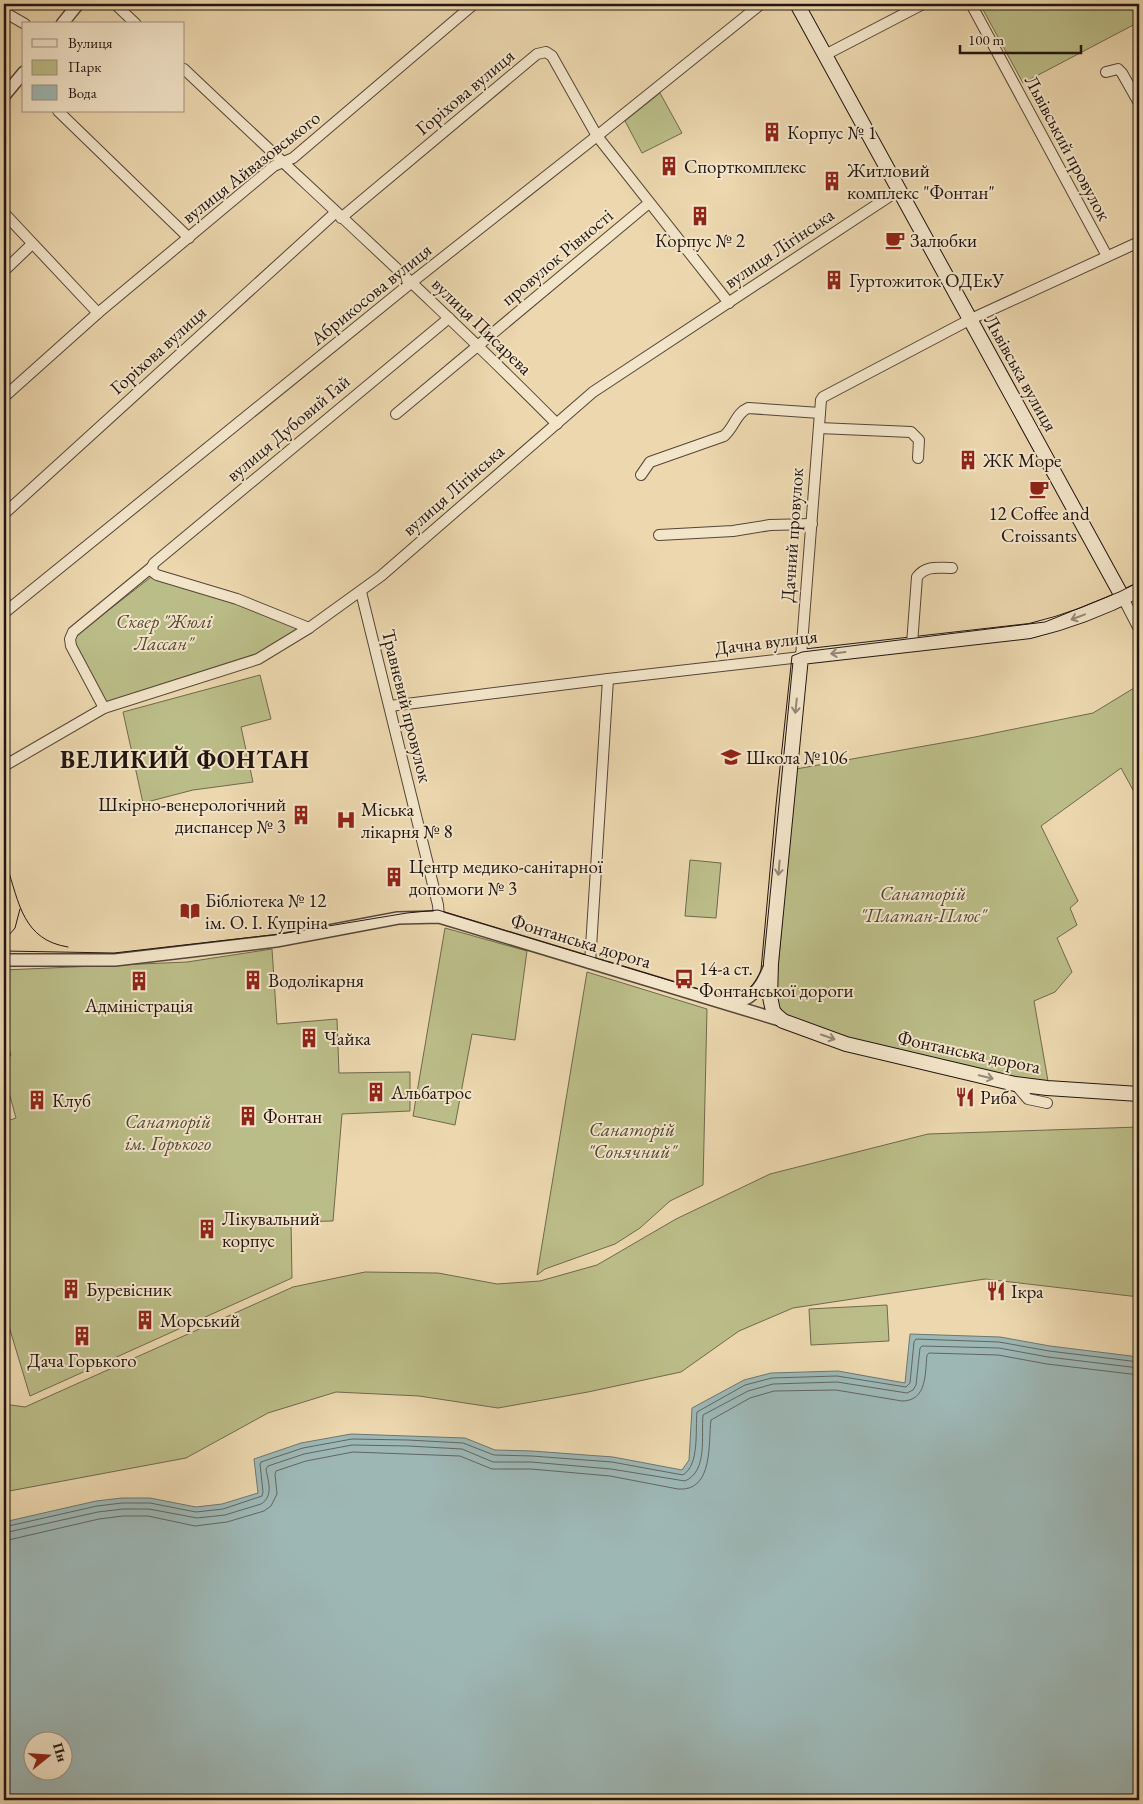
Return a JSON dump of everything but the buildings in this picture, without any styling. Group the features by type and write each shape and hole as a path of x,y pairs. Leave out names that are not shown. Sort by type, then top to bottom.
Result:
{"main road":[{"name":"Львівська вулиця","path":"797,4 1123,598"},
{"name":"Дачна вулиця","path":"801,657 1030,631 1056,625 1139,590"},
{"name":"Дачний провулок","path":"782,1021 771,1004 771,963 801,657"},
{"name":"Фонтанська дорога","path":"782,1021 846,1044 1014,1084 1139,1094"}],"street":[{"path":"64,22 78,4"},
{"path":"115,4 134,22"},
{"name":"вулиця Айвазовського","path":"4,396 98,313 274,166 293,158 474,4"},
{"name":"Абрикосова вулиця","path":"4,613 412,282 761,4"},
{"path":"825,55 923,4"},
{"name":"Львівський провулок","path":"971,4 1107,256"},
{"path":"4,12 22,22"},
{"name":"Горіхова вулиця","path":"4,514 338,215 536,54 543,52 552,56 597,136"},
{"path":"1106,72 1118,69 1139,103"},
{"name":"вулиця Писарева","path":"185,70 282,163 479,345 557,424"},
{"path":"5,91 22,76"},
{"path":"59,112 189,238"},
{"path":"597,136 729,302"},
{"name":"вулиця Лігінська","path":"4,766 104,708 258,659 310,628 361,592 593,392 899,190"},
{"name":"провулок Рівності","path":"396,414 649,203"},
{"path":"4,213 98,313"},
{"name":"Дачний провулок","path":"801,657 821,400 826,395 971,319 1139,242"},
{"path":"4,272 32,244"},
{"name":"вулиця Дубовий Гай","path":"104,708 71,646 71,635 152,567 154,563 449,318"},
{"path":"641,475 650,462 724,436 744,410 752,408 820,413"},
{"path":"819,428 911,432 919,440 918,458"},
{"path":"659,535 733,531 770,525 812,524"},
{"path":"152,567 153,572 157,575 237,599 310,628"},
{"path":"912,644 916,577 922,570 952,568"},
{"name":"Травневий провулок","path":"361,592 438,905 439,917"},
{"name":"Львівська вулиця","path":"1123,598 1139,629"},
{"name":"Дачна вулиця","path":"390,706 801,657"},
{"path":"590,963 608,679"},
{"name":"Фонтанська дорога","path":"4,960 114,960 276,942 398,918 439,917 782,1021"},
{"name":"Дачний провулок","path":"721,1002 734,1003 750,997 762,984 771,963"},
{"path":"1014,1084 1028,1099 1048,1103"}],"green space":[{"path":"980,4 1139,4 1139,22 1023,83"},
{"path":"660,93 682,133 642,153 625,121"},
{"name":"Сквер \"Жюлі Лассан\"","path":"155,574 308,627 257,657 107,705 69,641"},
{"path":"260,675 271,719 241,727 253,782 193,790 143,803 123,712"},
{"name":"Санаторій \"Платан-Плюс\"","path":"1139,685 1139,801 1121,768 1041,826 1078,901 1070,908 1077,925 1057,938 1072,972 1055,992 1034,1001 1048,1081 1035,1082 852,1039 779,1014 775,1002 796,769 975,737 1093,713"},
{"path":"690,860 721,863 716,918 685,916"},
{"path":"445,928 527,951 515,1040 472,1034 455,1125 413,1116"},
{"name":"Cанаторій ім. Горького","path":"272,949 277,1024 337,1019 339,1073 410,1072 410,1111 342,1114 333,1221 291,1222 292,1278 30,1396 4,1310 4,1122 16,1118 4,1074 4,1065 11,1055 4,1034 4,970 187,962"},
{"name":"Санаторій \"Сонячний\"","path":"587,972 707,1009 703,1185 670,1201 640,1228 615,1244 545,1269 537,1275"},
{"path":"1139,1127 1139,1297 985,1279 793,1308 739,1331 681,1372 588,1392 498,1408 419,1396 336,1392 268,1413 186,1458 4,1492 4,1404 25,1407 293,1287 365,1272 438,1273 497,1284 540,1281 597,1265 676,1219 770,1174 928,1134"},
{"path":"887,1305 889,1341 811,1345 809,1309"}],"water":[{"path":"910,1334 1000,1337 1050,1346 1139,1357 1139,1800 4,1800 4,1522 96,1501 122,1498 150,1498 196,1507 222,1504 258,1493 254,1459 301,1443 351,1434 465,1438 495,1450 613,1457 682,1470 689,1460 692,1408 744,1380 771,1373 838,1371 905,1383"}],"tram line":[{"path":"4,951 114,953 280,934 407,913 438,910 711,993 735,995 747,990 761,970 792,656 802,652 1045,622 1139,582"},
{"path":"7,866 20,906 32,928 41,937 68,947"},
{"path":"4,941 15,928 20,909"}],"place":[{"name":"Корпус № 1","path":"772,132"},
{"name":"Спорткомплекс","path":"669,166"},
{"name":"Житловий комплекс \"Фонтан\"","path":"832,181"},
{"name":"Корпус № 2","path":"700,216"},
{"name":"Залюбки","path":"895,240"},
{"name":"Гуртожиток ОДЕкУ","path":"834,280"},
{"name":"ЖК Море","path":"968,460"},
{"name":"12 Coffee and Croissants","path":"1039,489"},
{"name":"Школа №106","path":"731,757"},
{"name":"Шкірно-венерологічний диспансер № 3","path":"301,815"},
{"name":"Міська лікарня № 8","path":"346,820"},
{"name":"Центр медико-санітарної допомоги № 3","path":"394,877"},
{"name":"Бібліотека № 12 ім. О. І. Купріна","path":"190,911"},
{"name":"14-а ст. Фонтанської дороги","path":"684,979"},
{"name":"Водолікарня","path":"253,980"},
{"name":"Адміністрація","path":"139,981"},
{"name":"Чайка","path":"309,1038"},
{"name":"Альбатрос","path":"376,1092"},
{"name":"Риба","path":"965,1097"},
{"name":"Клуб","path":"37,1100"},
{"name":"Фонтан","path":"248,1116"},
{"name":"Лікувальний корпус","path":"207,1229"},
{"name":"Буревісник","path":"71,1289"},
{"name":"Ікра","path":"996,1291"},
{"name":"Морський","path":"145,1320"},
{"name":"Дача Горького","path":"82,1336"}],"district":[{"name":"ВЕЛИКИЙ ФОНТАН","path":"185,759"}]}
